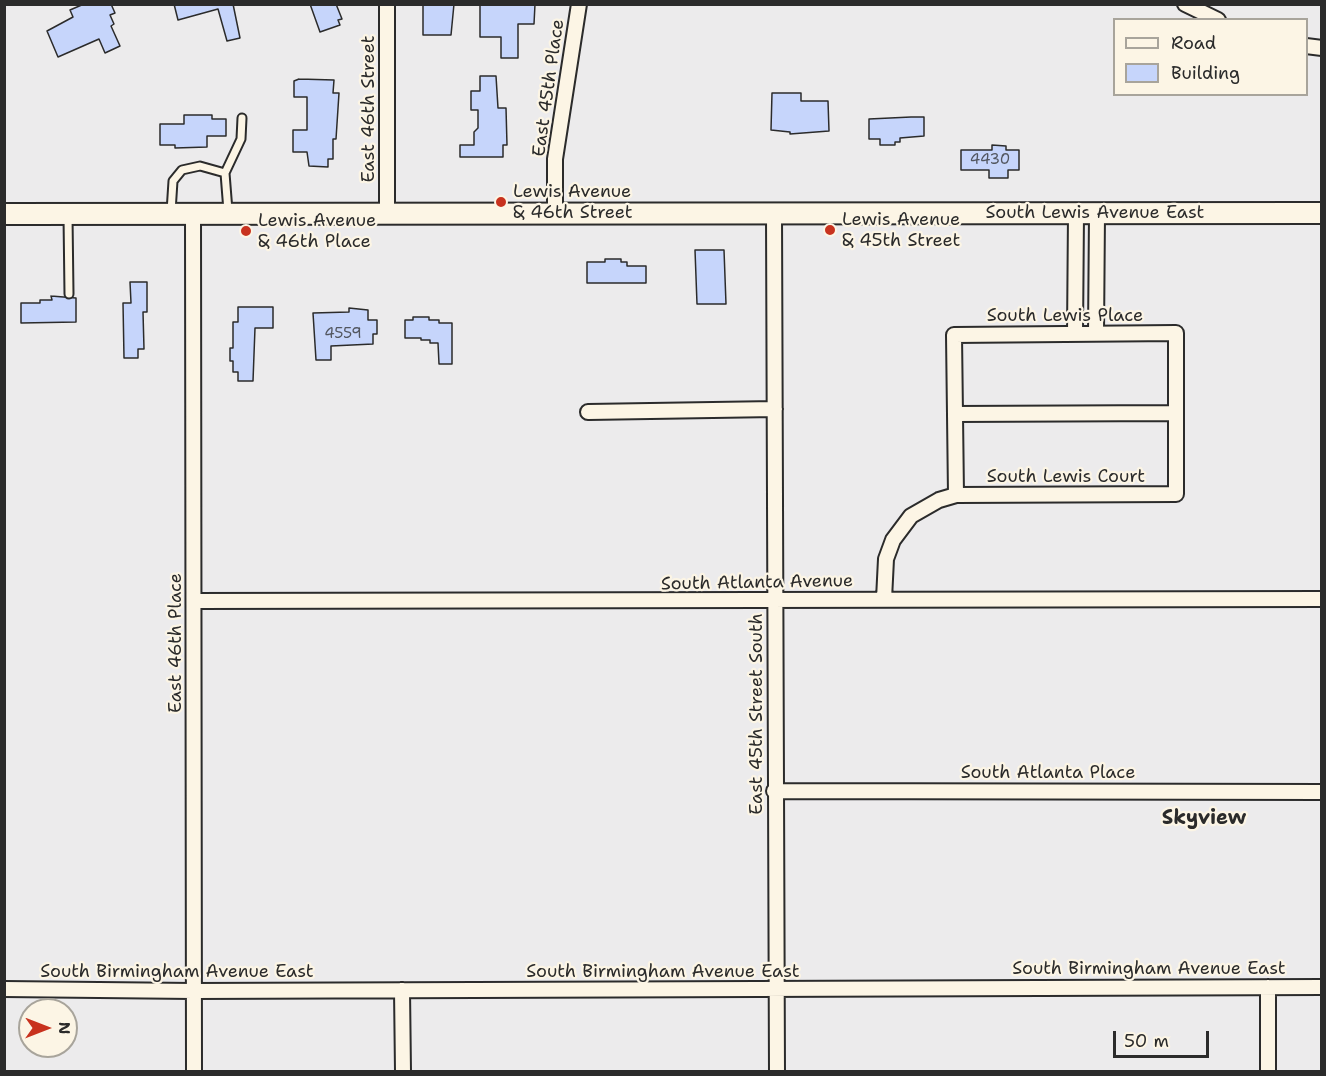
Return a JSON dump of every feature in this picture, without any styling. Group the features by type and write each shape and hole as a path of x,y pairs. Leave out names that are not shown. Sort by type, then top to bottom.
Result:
{"main road":[{"name":"South Lewis Avenue East","path":"4,214 1322,213"}],"street":[{"name":"East 46th Street","path":"387,4 387,214"},
{"name":"East 45th Place","path":"555,213 555,159 579,4"},
{"path":"1185,4 1214,18"},
{"name":"East 45th Street South","path":"774,213 774,791 777,1071"},
{"name":"East 46th Place","path":"193,214 194,1071"},
{"path":"1075,333 1076,214"},
{"path":"1096,333 1097,214"},
{"name":"South Lewis Place","path":"955,414 954,334 1075,333 1176,333 1176,413"},
{"path":"588,412 775,409"},
{"path":"884,599 886,559 898,529 924,507 956,495 955,414 1176,413"},
{"name":"South Lewis Court","path":"956,495 1176,494 1176,413"},
{"name":"South Atlanta Avenue","path":"194,601 775,602 884,599 1322,599"},
{"name":"South Atlanta Place","path":"774,791 1322,792"},
{"path":"1268,987 1268,1071"},
{"name":"South Birmingham Avenue East","path":"4,989 193,991 1322,987"},
{"path":"402,990 403,1071"}],"lane":[{"path":"228,214 225,173 240,139 242,118"},
{"path":"171,214 173,181 182,170 200,166 225,173"},
{"path":"68,214 69,294"},
{"path":"1075,277 1096,277"}],"building":[{"path":"84,4 111,4 115,13 110,15 114,24 111,26 120,46 105,53 99,39 58,57 47,31 73,17 70,10"},
{"path":"174,4 233,4 240,38 227,41 218,9 178,20"},
{"path":"310,4 336,4 342,19 338,20 340,25 320,32"},
{"path":"423,4 454,4 451,35 423,35"},
{"path":"480,4 535,4 534,24 518,24 518,58 501,58 501,37 480,37"},
{"path":"480,76 496,76 498,108 506,108 507,145 503,145 503,157 460,157 460,145 474,145 474,132 478,128 478,110 471,110 471,91 480,91"},
{"path":"299,79 334,80 333,93 339,93 336,139 333,139 333,159 328,159 328,167 309,166 307,152 293,152 293,130 307,130 307,97 294,97 294,81"},
{"path":"772,93 801,93 801,101 828,101 829,131 790,134 790,132 771,130"},
{"path":"184,115 212,115 212,119 226,119 226,136 207,136 207,147 175,148 175,145 160,145 160,124 184,124"},
{"path":"924,117 924,136 900,138 900,142 895,142 895,145 880,145 880,139 869,139 869,119"},
{"path":"992,145 1006,146 1006,150 1019,150 1019,170 1008,170 1008,178 989,178 989,170 961,170 961,150 992,150"},
{"path":"695,250 724,250 726,304 697,304"},
{"path":"605,259 621,259 621,262 627,262 627,266 646,266 646,283 587,283 587,262 605,262"},
{"path":"130,282 147,282 147,312 143,312 144,349 138,349 138,358 124,358 123,303 131,303"},
{"path":"51,296 76,298 76,322 21,323 21,303 40,303 40,300 52,300"},
{"path":"238,307 273,307 273,328 255,328 253,381 238,381 238,372 233,372 233,361 230,361 230,348 233,348 233,322 238,322"},
{"path":"349,308 368,310 368,320 377,320 377,334 373,334 373,344 331,346 331,360 316,360 313,313 349,312"},
{"path":"413,317 429,317 429,320 439,320 439,323 452,323 452,364 439,364 438,343 430,343 430,340 421,340 421,338 405,338 405,320 413,320"}],"place":[{"name":"Lewis Avenue & 46th Street","path":"501,202"},
{"name":"Lewis Avenue & 45th Street","path":"830,230"},
{"name":"Lewis Avenue & 46th Place","path":"246,231"}],"district":[{"name":"Skyview","path":"1204,819"}]}
